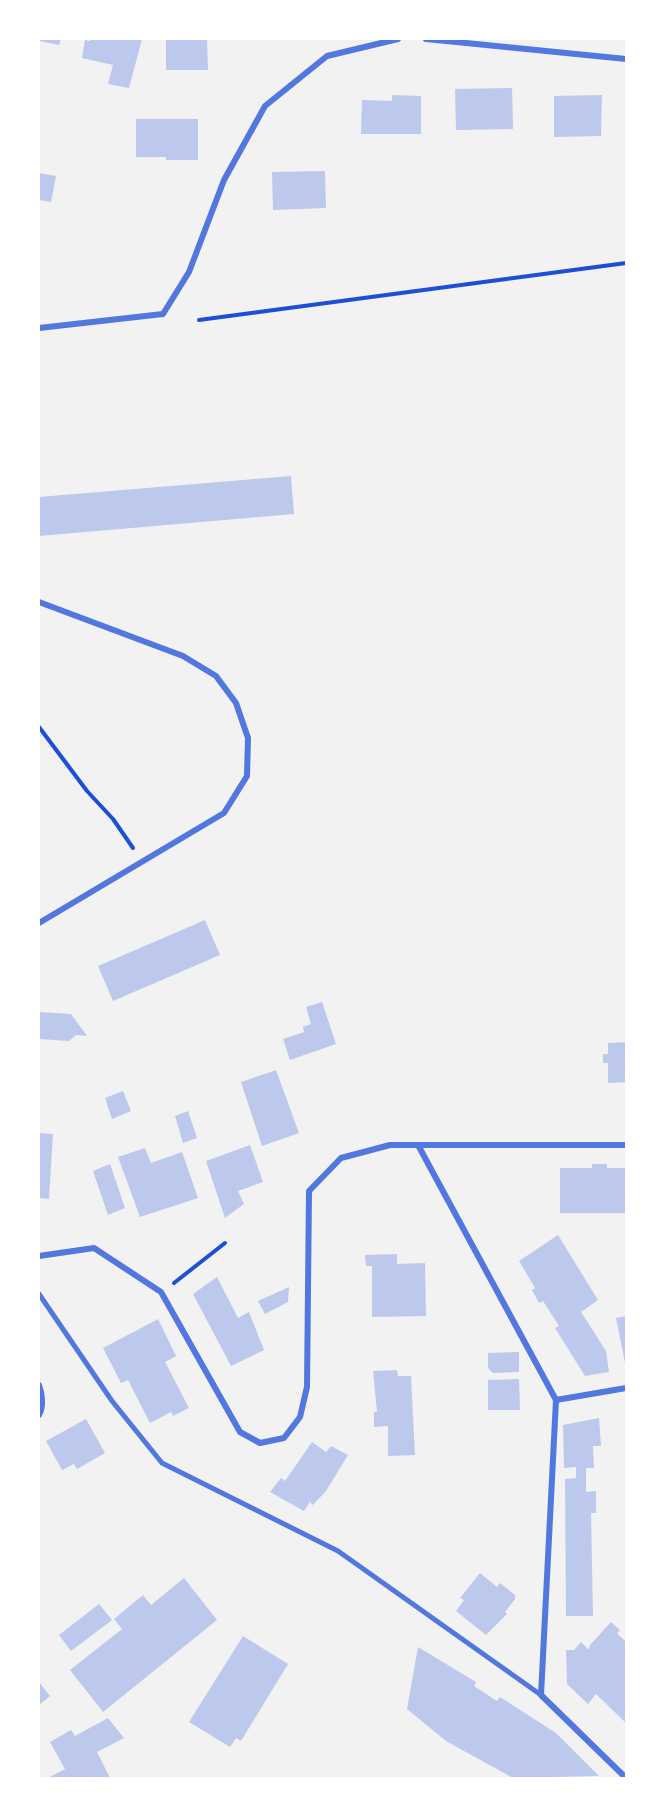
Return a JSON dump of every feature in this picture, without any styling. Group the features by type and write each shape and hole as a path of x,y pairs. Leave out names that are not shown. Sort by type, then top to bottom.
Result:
{"street":[{"path":"39,328 163,314 189,272 224,180 265,106 327,56 398,39"},
{"path":"426,39 626,59"},
{"path":"39,602 183,656 216,676 236,703 248,738 247,776 224,813 39,923"},
{"path":"39,1256 94,1248 161,1292 240,1432 260,1443 284,1438 300,1417 307,1387 309,1191 341,1158 390,1145 626,1144"},
{"path":"418,1145 556,1400 541,1695"},
{"path":"39,1294 112,1401 162,1463 338,1551 541,1695 626,1778"},
{"path":"39,1385 42,1392 42,1411 39,1414"},
{"path":"556,1400 626,1388"}],"path":[{"path":"199,320 626,263"},
{"path":"39,727 87,791 113,819 142,861"},
{"path":"177,1280 225,1243"}],"building":[{"path":"39,39 61,39 59,45 39,41"},
{"path":"91,39 142,39 129,88 108,84 113,65 82,58 85,40 90,41"},
{"path":"166,39 207,39 208,70 166,70"},
{"path":"512,88 513,129 456,130 455,89"},
{"path":"392,95 421,96 421,134 361,134 362,100 392,101"},
{"path":"602,95 601,136 554,137 554,96"},
{"path":"136,119 198,119 198,160 136,157"},
{"path":"325,171 326,208 273,210 272,172"},
{"path":"39,173 56,176 51,202 39,200"},
{"path":"291,476 294,514 39,536 39,497"},
{"path":"205,920 220,955 113,1001 98,966"},
{"path":"322,1002 336,1044 290,1060 283,1039 304,1032 303,1027 311,1024 306,1007"},
{"path":"39,1012 71,1014 87,1036 76,1035 69,1041 39,1039"},
{"path":"626,1042 626,1082 608,1083 608,1063 603,1063 603,1054 608,1054 608,1043"},
{"path":"276,1070 299,1133 262,1146 241,1082"},
{"path":"123,1091 131,1111 112,1119 105,1098"},
{"path":"188,1111 197,1138 183,1143 175,1116"},
{"path":"39,1133 53,1134 49,1199 39,1198"},
{"path":"250,1145 263,1182 238,1191 244,1204 225,1218 206,1161"},
{"path":"145,1148 151,1163 182,1152 198,1198 140,1217 118,1157"},
{"path":"110,1164 125,1208 108,1215 93,1171"},
{"path":"592,1164 607,1164 607,1168 626,1168 626,1213 560,1213 560,1168 592,1168"},
{"path":"558,1235 598,1300 581,1312 606,1351 609,1372 585,1376 555,1328 559,1326 543,1301 539,1303 532,1290 535,1288 519,1261"},
{"path":"397,1254 397,1264 425,1263 426,1316 372,1317 372,1266 366,1266 365,1255"},
{"path":"217,1277 238,1318 249,1312 264,1350 231,1366 193,1294"},
{"path":"289,1287 288,1302 265,1314 258,1301"},
{"path":"626,1316 626,1363 625,1363 616,1318"},
{"path":"158,1319 176,1356 165,1362 189,1408 173,1416 171,1412 150,1423 128,1380 121,1383 103,1348"},
{"path":"519,1352 519,1372 493,1373 488,1368 488,1353"},
{"path":"397,1370 398,1376 411,1376 415,1455 388,1456 388,1426 374,1427 374,1412 377,1412 373,1371"},
{"path":"519,1379 520,1410 488,1410 488,1380"},
{"path":"599,1418 601,1446 593,1446 594,1468 586,1468 586,1492 596,1491 596,1513 591,1513 593,1616 566,1616 565,1479 576,1478 576,1467 564,1468 563,1425"},
{"path":"86,1419 105,1453 77,1469 74,1464 62,1470 46,1441"},
{"path":"312,1442 326,1452 331,1446 348,1455 326,1491 313,1505 310,1502 304,1511 270,1492 281,1478 285,1481"},
{"path":"480,1573 497,1587 500,1583 515,1595 515,1599 505,1612 507,1614 486,1635 456,1611 464,1600 460,1598"},
{"path":"184,1578 217,1620 103,1712 70,1670 122,1629 114,1619 143,1595 151,1605"},
{"path":"99,1604 112,1620 71,1651 59,1635"},
{"path":"611,1622 620,1630 617,1633 626,1642 626,1723 596,1694 588,1704 567,1684 566,1650 574,1650 581,1642 589,1650 590,1645"},
{"path":"243,1636 288,1664 241,1741 236,1738 230,1747 189,1722"},
{"path":"418,1647 476,1682 474,1686 497,1701 500,1697 556,1733 599,1776 513,1778 446,1741 407,1709"},
{"path":"39,1682 50,1696 39,1705"},
{"path":"108,1718 124,1738 97,1752 110,1778 48,1778 65,1769 50,1742 71,1730 75,1736"}]}
